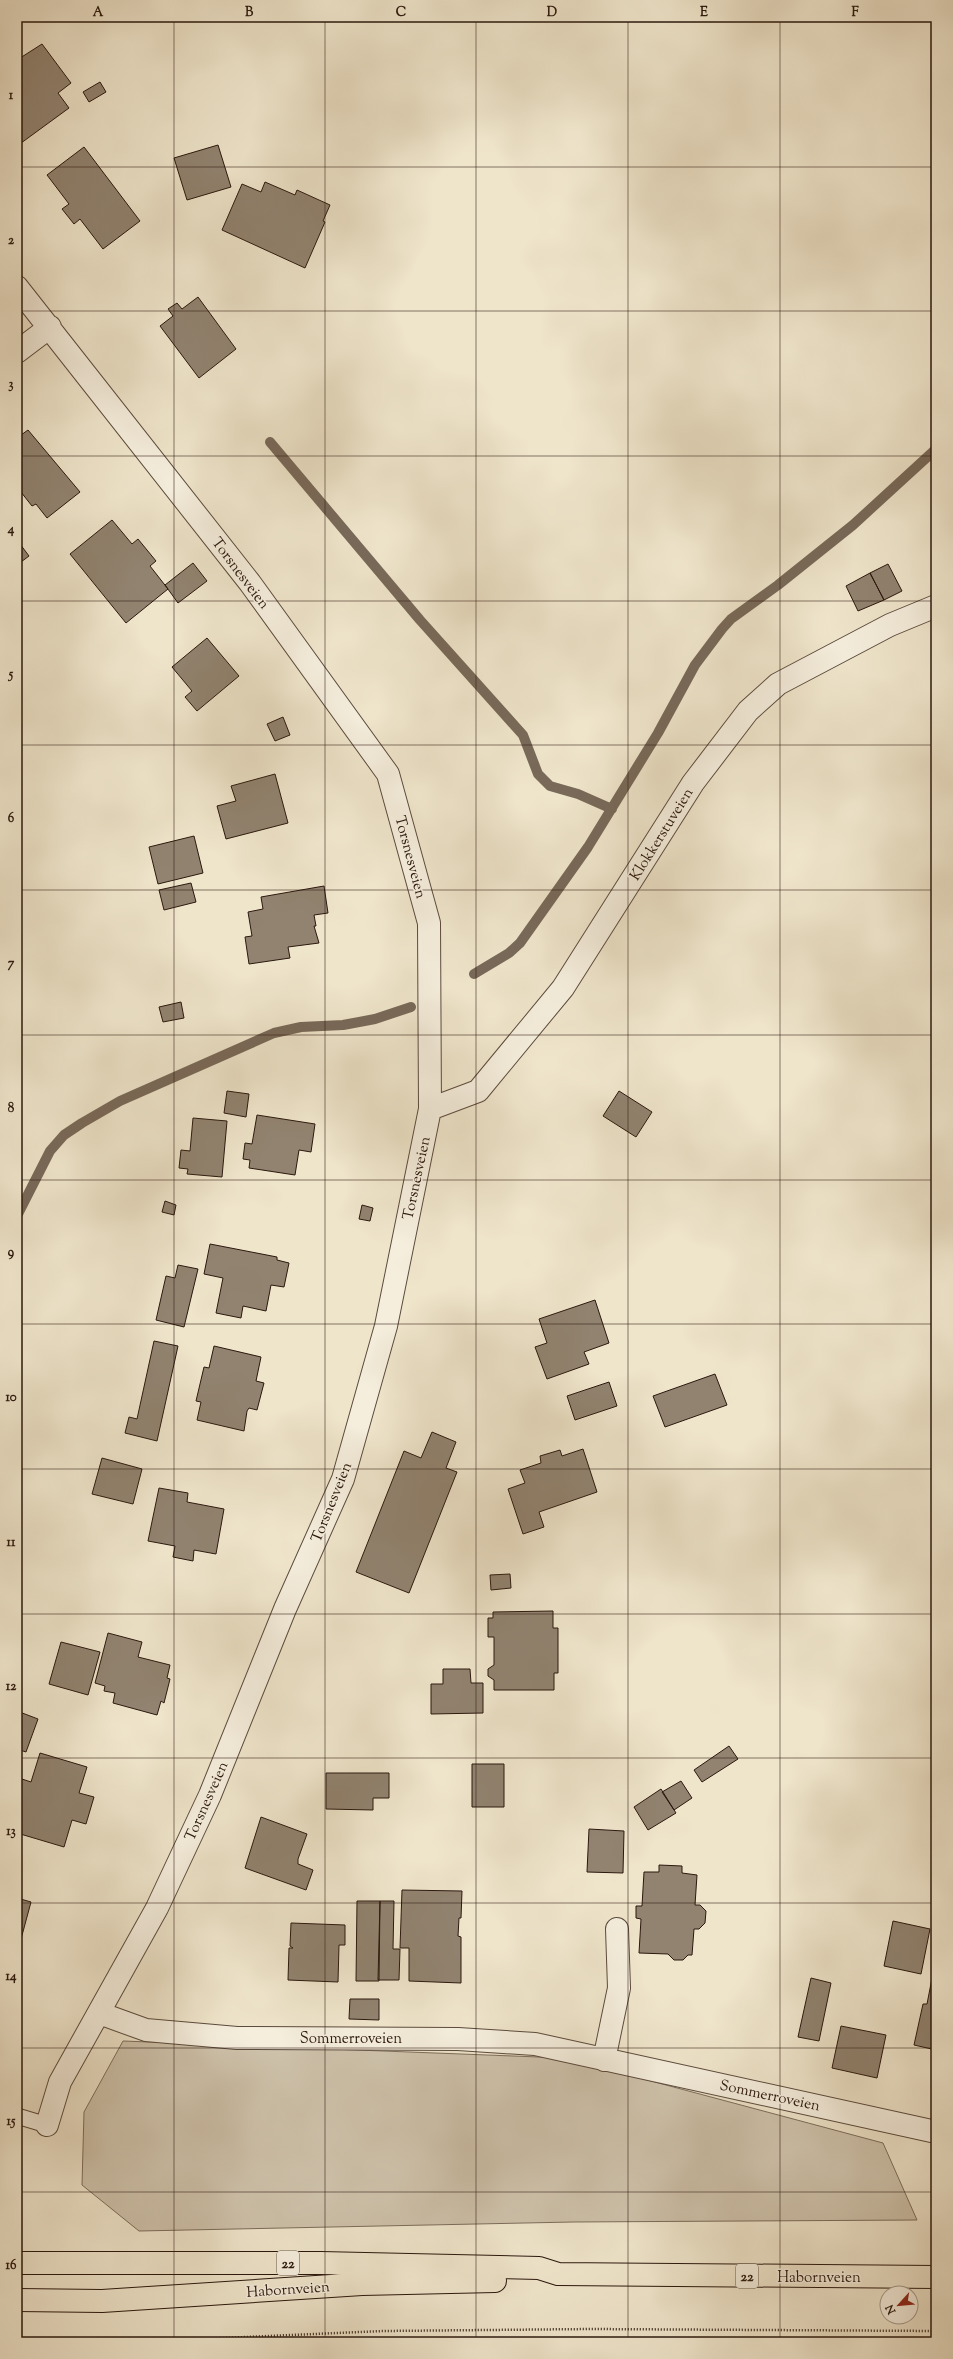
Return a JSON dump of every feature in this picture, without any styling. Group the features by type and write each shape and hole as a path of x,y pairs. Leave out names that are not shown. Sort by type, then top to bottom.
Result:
{"highway":[{"name":"Habornveien","path":"17,2263 321,2264 539,2268 558,2274 936,2276"},
{"name":"Habornveien","path":"17,2300 102,2301 362,2284 540,2280 558,2274"}],"street":[{"name":"Torsnesveien","path":"17,287 250,583 388,774 429,923 430,1109 386,1326 343,1479 285,1609 210,1795 157,1908 60,2082 48,2126"},
{"path":"17,352 50,327"},
{"name":"Klokkerstuveien","path":"430,1109 478,1091 563,988 693,783 748,711 778,684 890,625 936,606"},
{"path":"604,2060 619,1988 617,1929"},
{"name":"Sommerroveien","path":"99,2013 146,2030 237,2038 473,2040 535,2044 936,2132"}],"lane":[{"path":"17,2116 48,2126"}],"path":[{"path":"130,2342 383,2331 599,2329 936,2331"}],"shaded area":[{"path":"123,2041 565,2058 883,2143 917,2220 573,2222 139,2231 82,2185 84,2112"}],"building":[{"path":"42,44 71,83 58,93 69,108 17,146 17,60"},
{"path":"100,82 106,92 89,102 83,92"},
{"path":"218,145 231,187 187,200 174,158"},
{"path":"84,147 140,221 103,249 80,219 74,224 62,209 69,204 47,175"},
{"path":"265,182 295,195 297,190 330,205 323,221 325,222 305,268 222,230 242,184 261,192"},
{"path":"198,297 236,349 199,378 160,326 173,316 168,309 177,303 182,309"},
{"path":"28,430 80,492 47,518 36,504 32,506 17,487 20,484 17,479 17,438"},
{"path":"112,520 132,544 138,539 156,561 150,566 168,589 126,623 70,554"},
{"path":"17,540 29,556 17,565"},
{"path":"193,563 207,581 178,603 165,585"},
{"path":"888,564 902,591 884,600 870,573"},
{"path":"870,573 884,600 858,611 846,586"},
{"path":"207,638 239,676 197,711 185,697 192,691 172,667"},
{"path":"283,717 290,735 275,741 267,724"},
{"path":"275,774 288,823 226,839 217,806 236,801 231,786"},
{"path":"194,836 203,873 158,884 149,847"},
{"path":"191,883 196,902 164,910 159,890"},
{"path":"324,886 328,913 314,915 316,926 314,926 319,943 288,947 290,958 249,964 245,937 252,936 248,912 263,909 261,897"},
{"path":"181,1002 184,1018 163,1022 159,1007"},
{"path":"227,1091 249,1094 246,1117 224,1113"},
{"path":"619,1091 652,1112 636,1137 603,1116"},
{"path":"257,1115 315,1124 311,1152 299,1150 295,1175 249,1168 250,1160 243,1159 245,1143 252,1144"},
{"path":"193,1118 227,1121 222,1177 187,1174 188,1169 179,1168 181,1150 190,1151"},
{"path":"165,1201 176,1205 174,1215 162,1212"},
{"path":"362,1205 373,1208 370,1221 359,1219"},
{"path":"210,1244 277,1257 277,1260 289,1263 284,1287 271,1285 266,1311 243,1306 241,1318 216,1313 223,1278 204,1274"},
{"path":"178,1265 198,1269 184,1327 156,1320 166,1276 175,1278"},
{"path":"595,1300 609,1343 584,1352 589,1364 547,1379 535,1347 547,1343 539,1319"},
{"path":"154,1341 178,1346 157,1441 125,1433 129,1417 137,1419"},
{"path":"214,1346 261,1357 256,1381 264,1383 257,1410 249,1408 247,1411 244,1431 197,1420 201,1402 196,1401 204,1367 209,1368"},
{"path":"715,1374 727,1405 665,1427 653,1396"},
{"path":"609,1382 617,1406 575,1420 567,1396"},
{"path":"432,1432 456,1442 446,1468 457,1472 409,1593 356,1572 404,1451 421,1458"},
{"path":"583,1449 597,1492 539,1512 544,1527 523,1534 508,1489 525,1483 520,1470 541,1463 540,1456 560,1450 562,1456"},
{"path":"102,1458 142,1469 133,1504 92,1494"},
{"path":"159,1488 188,1493 187,1502 224,1509 216,1554 194,1550 193,1561 173,1557 175,1546 148,1541"},
{"path":"510,1574 511,1588 491,1590 490,1575"},
{"path":"553,1611 553,1628 558,1628 558,1673 554,1673 554,1690 494,1690 494,1680 488,1676 488,1669 494,1665 494,1637 488,1637 488,1618 493,1618 493,1612"},
{"path":"108,1633 142,1642 138,1657 170,1665 167,1678 170,1679 164,1703 161,1701 157,1715 113,1703 115,1693 104,1691 105,1686 95,1683"},
{"path":"61,1642 100,1652 88,1695 49,1684"},
{"path":"443,1669 470,1669 471,1683 483,1683 483,1713 431,1714 431,1684 443,1684"},
{"path":"17,1711 38,1719 26,1752 17,1749"},
{"path":"729,1746 738,1759 702,1782 694,1770"},
{"path":"40,1753 87,1767 79,1793 94,1797 86,1824 72,1820 64,1847 17,1833 17,1786 19,1778 31,1782"},
{"path":"472,1764 504,1764 504,1807 472,1807"},
{"path":"326,1773 389,1773 389,1798 373,1798 373,1810 326,1809"},
{"path":"681,1781 692,1798 674,1810 662,1792"},
{"path":"661,1789 676,1813 648,1830 634,1807"},
{"path":"261,1817 307,1834 298,1859 298,1864 313,1870 306,1890 245,1868"},
{"path":"589,1829 624,1831 623,1873 587,1872"},
{"path":"659,1865 682,1866 682,1873 697,1875 695,1905 700,1905 706,1911 705,1923 699,1929 694,1929 692,1955 688,1955 683,1960 674,1960 668,1954 639,1953 641,1919 636,1918 636,1906 642,1906 644,1872 659,1872"},
{"path":"402,1890 462,1891 461,1918 459,1918 458,1936 461,1937 461,1983 409,1981 409,1948 400,1948"},
{"path":"17,1898 31,1902 17,1954"},
{"path":"357,1901 380,1901 379,1981 356,1981"},
{"path":"380,1901 394,1901 393,1949 400,1949 399,1980 378,1980"},
{"path":"893,1921 930,1929 921,1974 884,1966"},
{"path":"291,1923 345,1925 345,1945 339,1945 338,1982 288,1980 289,1948 293,1948 290,1946"},
{"path":"934,1968 936,1968 936,2050 914,2045 923,2004 927,2004"},
{"path":"811,1978 831,1983 819,2041 798,2037"},
{"path":"350,1999 379,1999 379,2020 349,2019"},
{"path":"841,2026 886,2035 877,2078 832,2068"}],"waterway":[{"path":"270,442 420,620 523,735 538,774 550,786 578,794 612,809"},
{"path":"474,974 509,953 520,943 588,847 658,733 695,665 722,629 731,619 778,585 853,525 936,449"},
{"path":"17,1216 50,1151 64,1135 120,1101 274,1033 301,1027 343,1025 375,1019 411,1007"}]}
